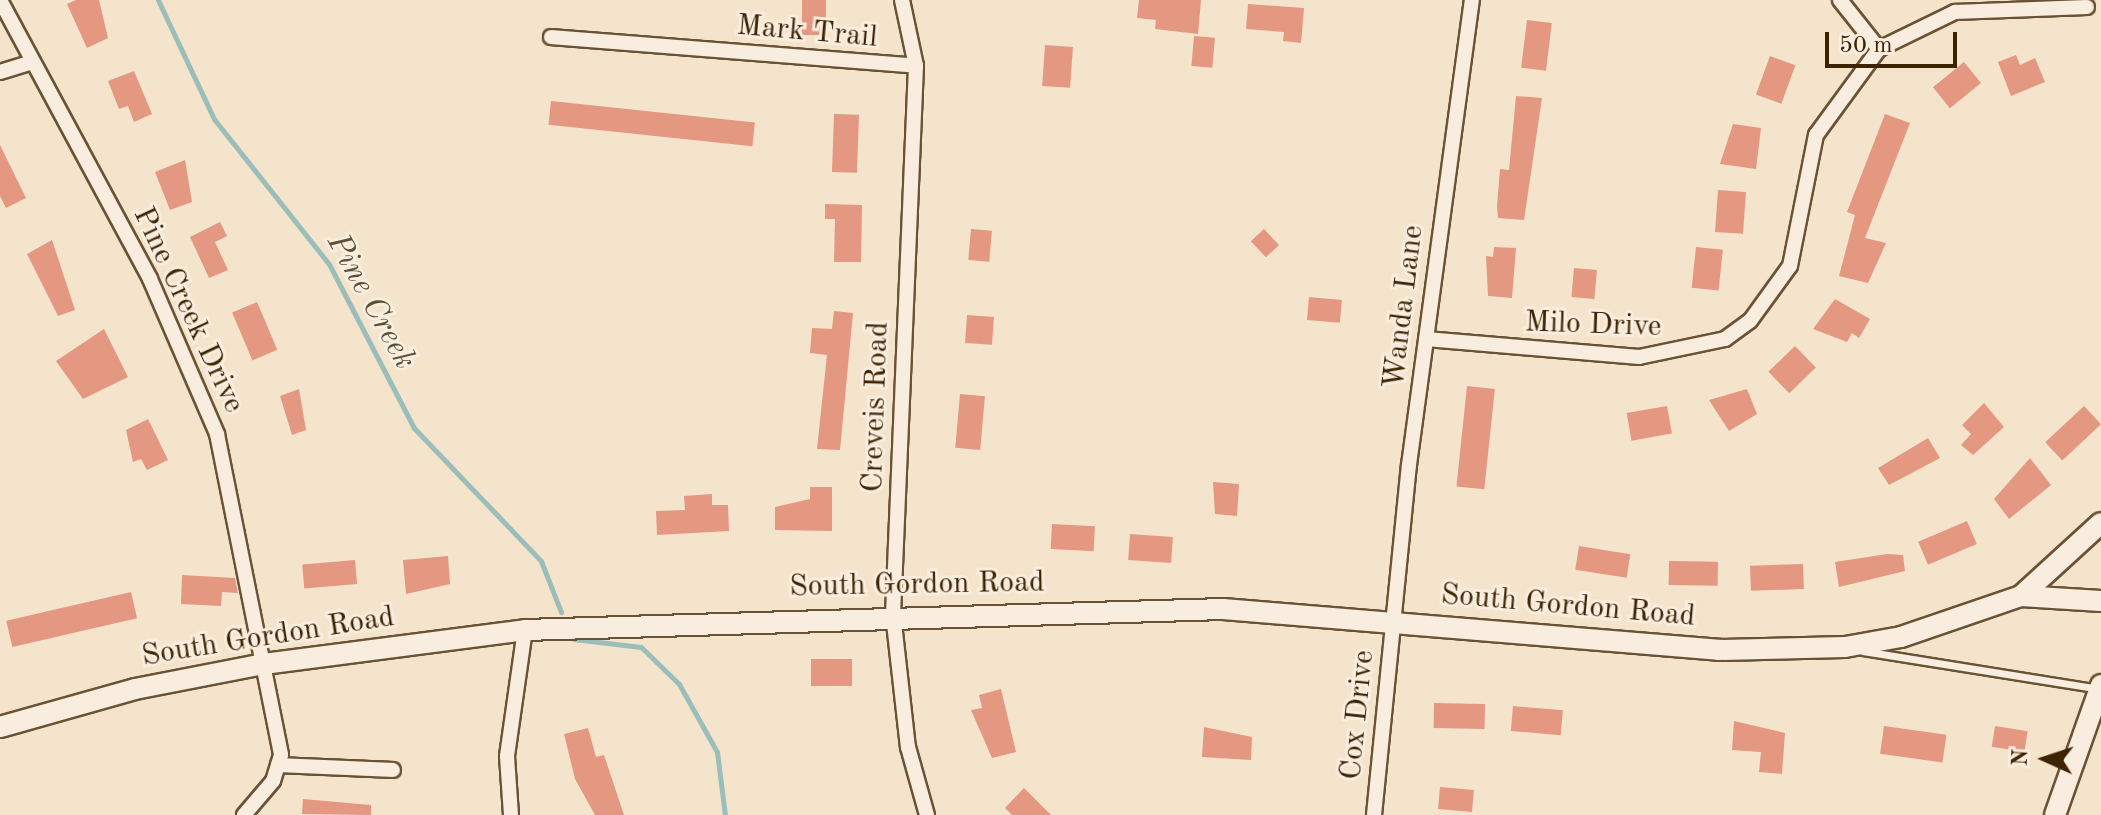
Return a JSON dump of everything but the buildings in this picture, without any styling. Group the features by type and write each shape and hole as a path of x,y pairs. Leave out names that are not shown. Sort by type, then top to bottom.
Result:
{"street":[{"name":"Pine Creek Drive","path":"0,0 150,279 217,434 264,664 278,765"},
{"name":"Creveis Road","path":"902,0 916,66 893,614 908,747 927,815"},
{"name":"Wanda Lane","path":"1395,621 1426,339 1472,0"},
{"path":"1840,0 1879,49"},
{"name":"Milo Drive","path":"1426,339 1639,357 1725,339 1750,321 1790,266 1816,135 1879,49 1955,12 2087,7"},
{"name":"Mark Trail","path":"551,37 916,66"},
{"path":"0,72 33,62"},
{"path":"2021,596 2101,523"},
{"name":"South Gordon Road","path":"0,727 135,689 264,664 525,630 893,614 1223,609 1718,650 1845,647 1901,637 2021,596 2101,601"},
{"name":"Cox Drive","path":"1374,815 1395,621"},
{"path":"511,815 507,756 525,630"},
{"path":"2055,815 2100,687"},
{"path":"244,815 278,765 393,770"}],"lane":[{"name":"South Gordon Road","path":"1845,647 2100,687"}],"waterway":[{"name":"Pine Creek","path":"158,0 214,119 329,264 414,428 541,561 561,612"},
{"name":"Pine Creek","path":"574,639 641,647 679,684 717,752 725,815"}]}
